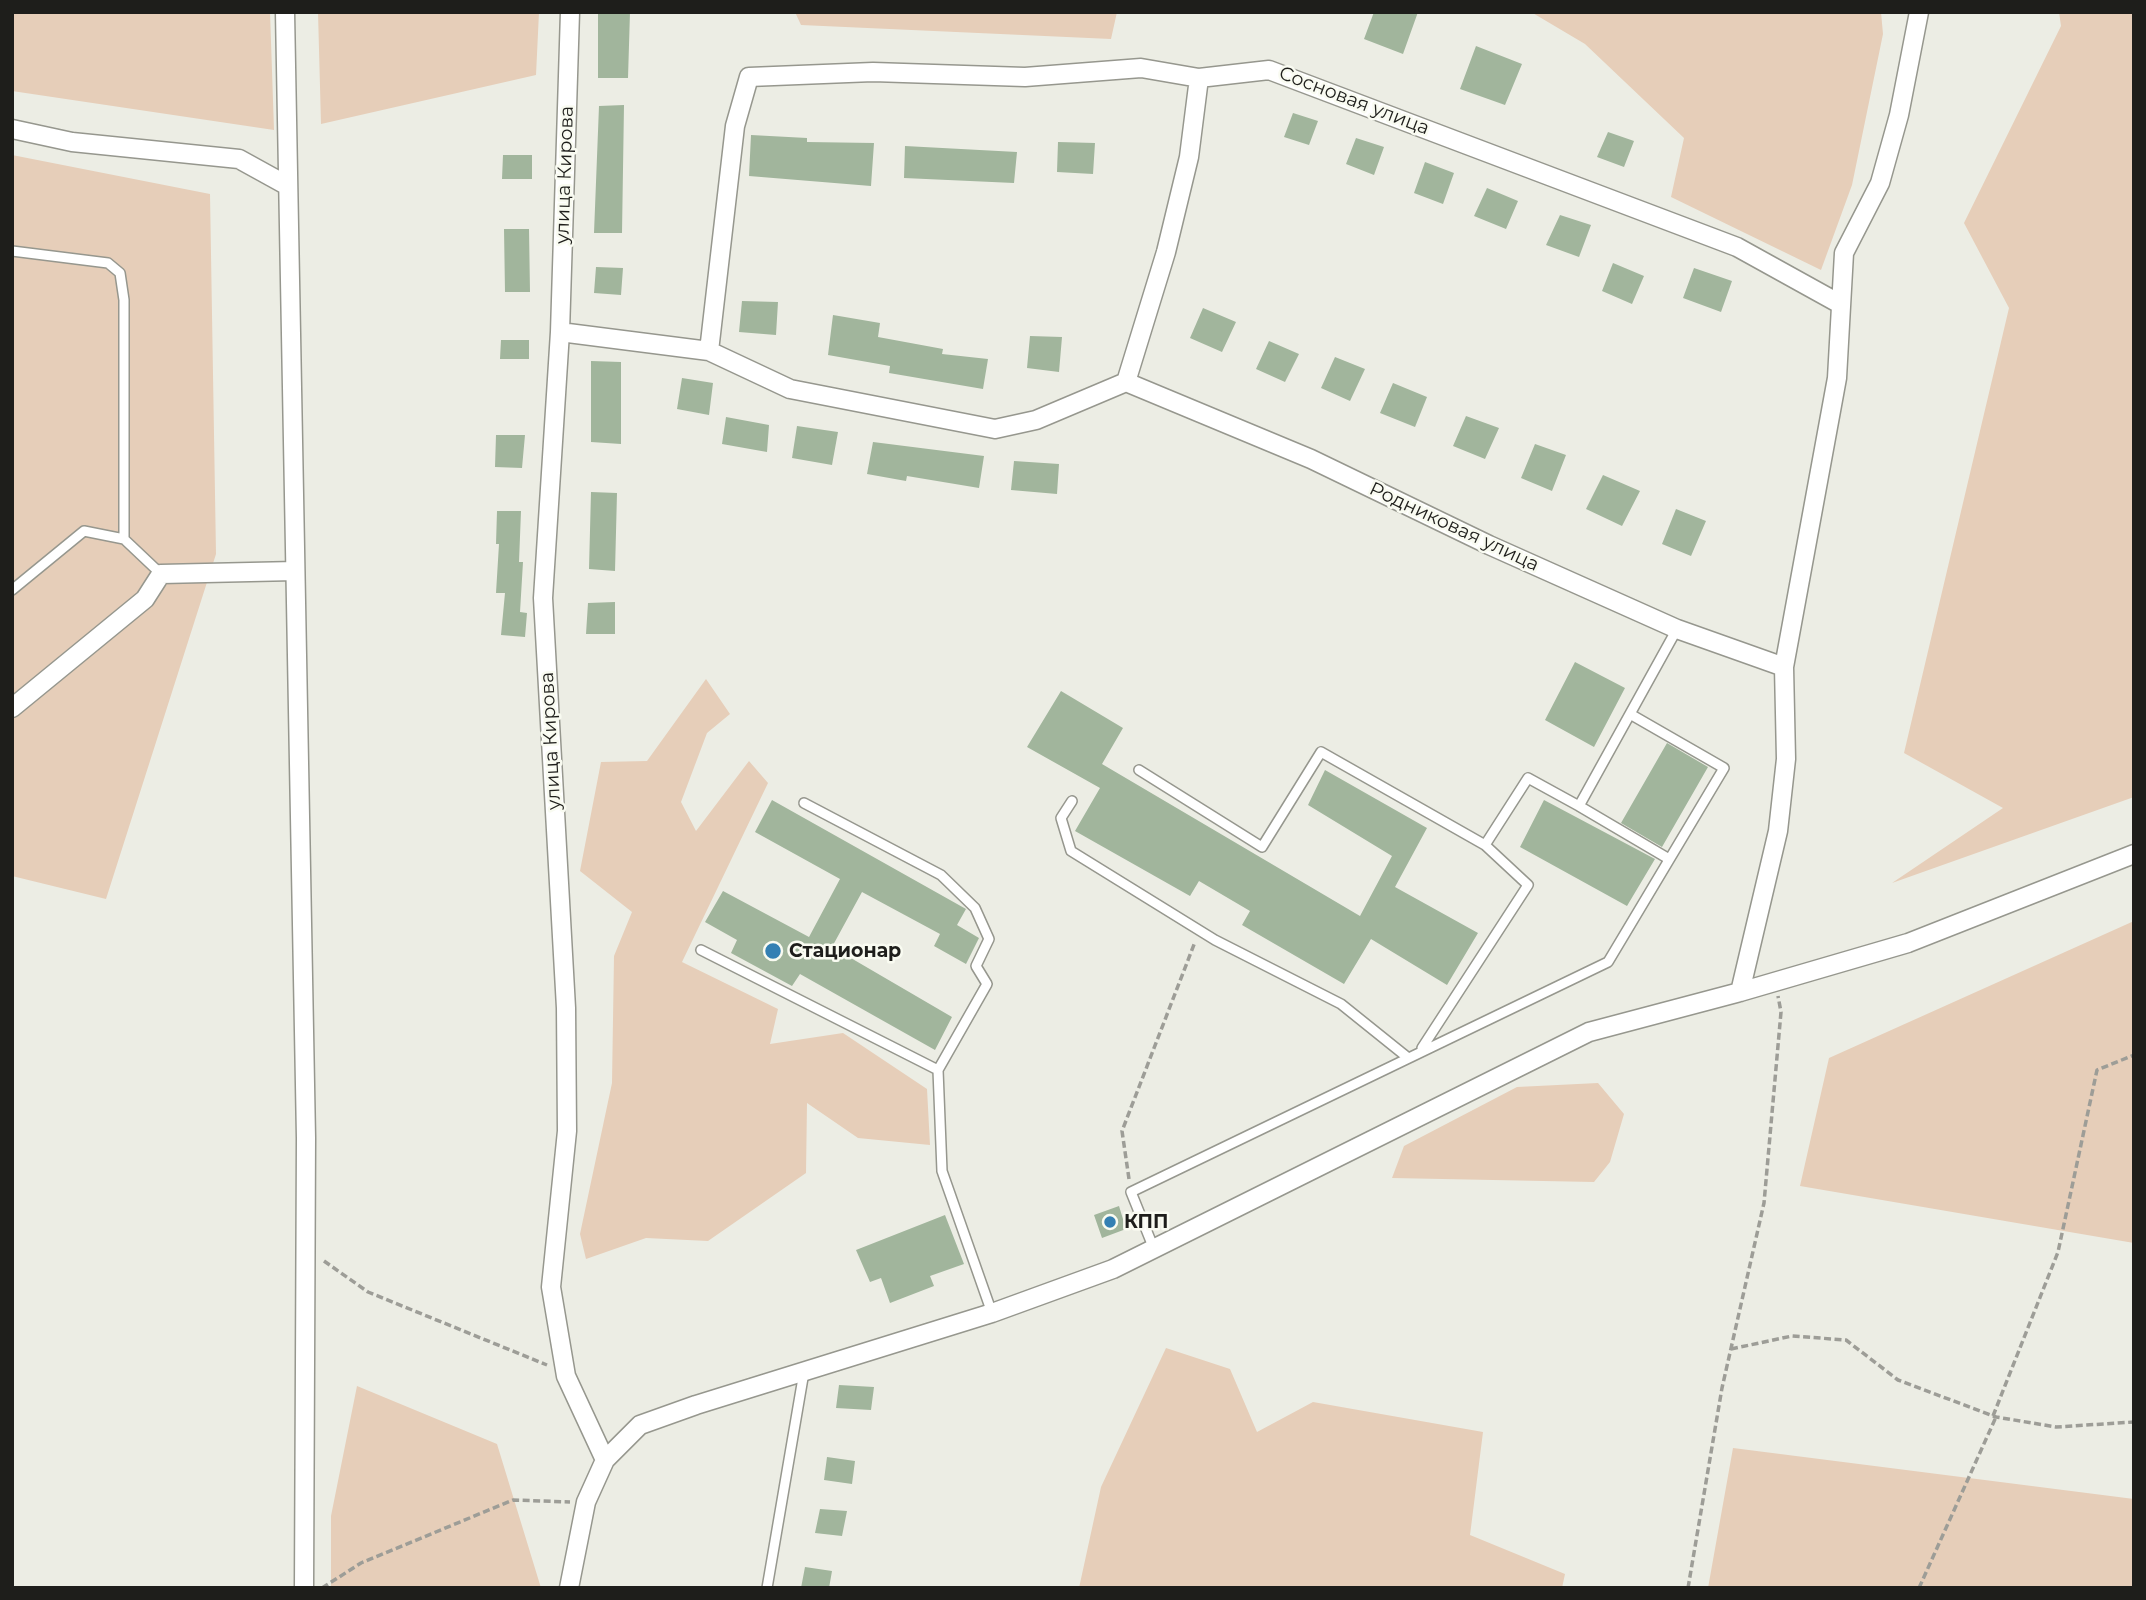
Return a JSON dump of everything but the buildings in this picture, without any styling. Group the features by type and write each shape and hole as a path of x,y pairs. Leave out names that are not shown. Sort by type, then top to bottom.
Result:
{"street":[{"path":"285,12 305,1248 304,1588"},
{"name":"улица Кирова","path":"570,12 560,332 543,597 566,1022 567,1131 551,1287 566,1376 605,1460"},
{"path":"1740,992 1778,831 1786,759 1784,667 1837,378 1844,253 1880,183 1899,115 1919,12"},
{"name":"Сосновая улица","path":"709,351 736,127 750,77 873,72 1025,77 1141,68 1199,78 1269,69 1737,247 1840,304"},
{"path":"560,332 709,351 790,388 995,429 1036,420 1126,382 1166,252 1189,157 1199,78"},
{"path":"12,129 72,142 239,159 288,186"},
{"name":"Родниковая улица","path":"1126,382 1311,459 1489,545 1677,629 1784,667"},
{"path":"12,708 145,599 161,574 295,571"},
{"path":"569,1588 586,1503 605,1460 640,1425 992,1313 1113,1269 1589,1032 1908,943 2134,854"}],"lane":[{"path":"12,251 108,263 120,273 124,300 124,539"},
{"path":"12,590 84,530 124,539 161,574"},
{"path":"1579,806 1677,629"},
{"path":"1154,1249 1131,1192 1608,962 1724,768 1630,714"},
{"path":"1139,770 1262,847 1321,752 1485,845 1528,884 1421,1050"},
{"path":"1485,845 1528,778 1669,859"},
{"path":"1072,801 1061,818 1071,851 1200,930 1341,1004 1407,1057"},
{"path":"804,803 941,875 975,908 989,939 976,966 987,984 937,1070 942,1171 992,1313"},
{"path":"701,950 937,1070"},
{"path":"767,1588 804,1372"}],"path":[{"path":"1131,1192 1122,1131 1175,988 1200,930"},
{"path":"1688,1588 1731,1349 1764,1203 1781,1012 1775,982"},
{"path":"1919,1588 1995,1417 2058,1252 2096,1070 2134,1055"},
{"path":"305,1248 368,1292 459,1331 535,1359 566,1376"},
{"path":"1731,1349 1792,1336 1846,1340 1899,1380 1995,1417 2056,1427 2134,1422"},
{"path":"322,1588 361,1563 513,1500 586,1503"}],"shaded area":[{"path":"12,12 270,12 274,130 12,91"},
{"path":"318,12 539,12 536,75 321,124"},
{"path":"795,12 1117,12 1111,39 801,25"},
{"path":"1531,12 1881,12 1883,34 1852,185 1821,270 1671,197 1684,138 1585,44"},
{"path":"2059,12 2134,12 2134,797 1892,883 2003,808 1904,753 2009,308 1964,223 2061,26"},
{"path":"12,155 210,194 216,554 106,899 12,876"},
{"path":"706,679 730,714 707,733 681,802 696,831 749,761 768,783 682,962 778,1009 770,1044 843,1033 927,1089 930,1145 858,1138 807,1103 806,1173 708,1241 646,1238 586,1259 580,1234 612,1083 614,956 632,912 580,871 601,762 647,761"},
{"path":"2134,921 2134,1243 1800,1186 1829,1058"},
{"path":"1598,1083 1624,1114 1610,1162 1594,1182 1392,1178 1404,1146 1517,1087"},
{"path":"1166,1348 1230,1369 1257,1432 1313,1402 1483,1432 1470,1535 1565,1574 1562,1588 1079,1588 1101,1487"},
{"path":"357,1386 497,1444 541,1588 331,1588 331,1516"},
{"path":"1733,1448 2134,1499 2134,1588 1708,1588"}],"place":[{"name":"Стационар","path":"773,951"},
{"name":"КПП","path":"1110,1222"}]}
